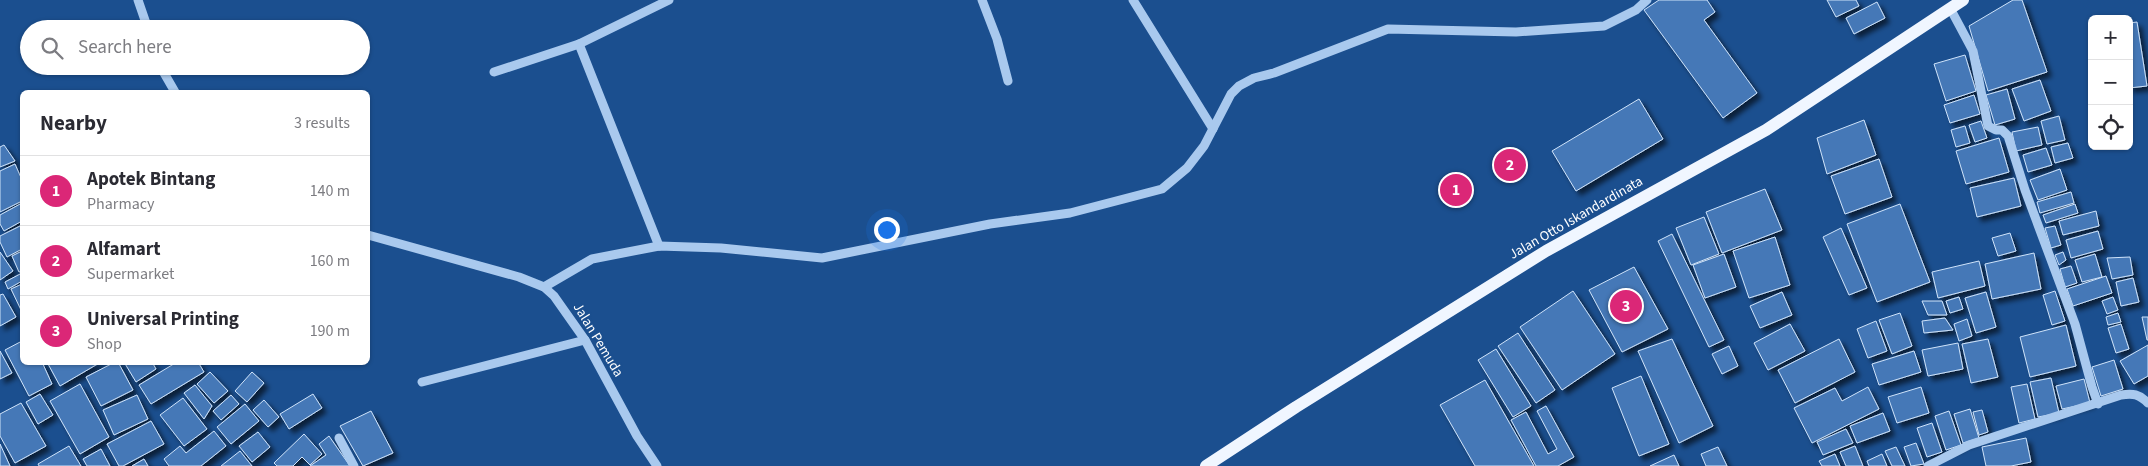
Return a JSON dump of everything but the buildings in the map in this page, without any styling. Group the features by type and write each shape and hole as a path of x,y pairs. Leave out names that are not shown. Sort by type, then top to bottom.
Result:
{"main road":[{"name":"Jalan Otto Iskandardinata","path":"1206,466 1546,251 1766,130 1963,0"}],"street":[{"path":"138,0 145,20"},
{"path":"494,72 579,44 669,0"},
{"path":"982,0 997,39 1008,81"},
{"path":"1133,0 1213,128"},
{"path":"544,287 592,260 659,246 721,248 822,258 990,224 1070,213 1162,189 1187,168 1204,146 1231,94 1239,86 1254,78 1274,73 1388,29 1516,32 1604,26 1636,10 1647,0"},
{"path":"1950,8 1973,51 1988,126 1996,130 2002,130 2008,136 2025,190 2075,324 2098,404"},
{"path":"579,44 659,246"},
{"path":"165,75 173,90"},
{"name":"Jalan Pemuda","path":"370,236 519,277 544,287 554,296 585,340 637,436 657,466"},
{"path":"422,382 585,340"},
{"path":"1928,466 1969,445 2131,393 2140,395 2148,403"},
{"path":"339,438 354,466"}],"place":[{"name":"Alfamart","path":"1510,165"},
{"name":"Apotek Bintang","path":"1456,190"},
{"name":"Universal Printing","path":"1626,306"}]}
